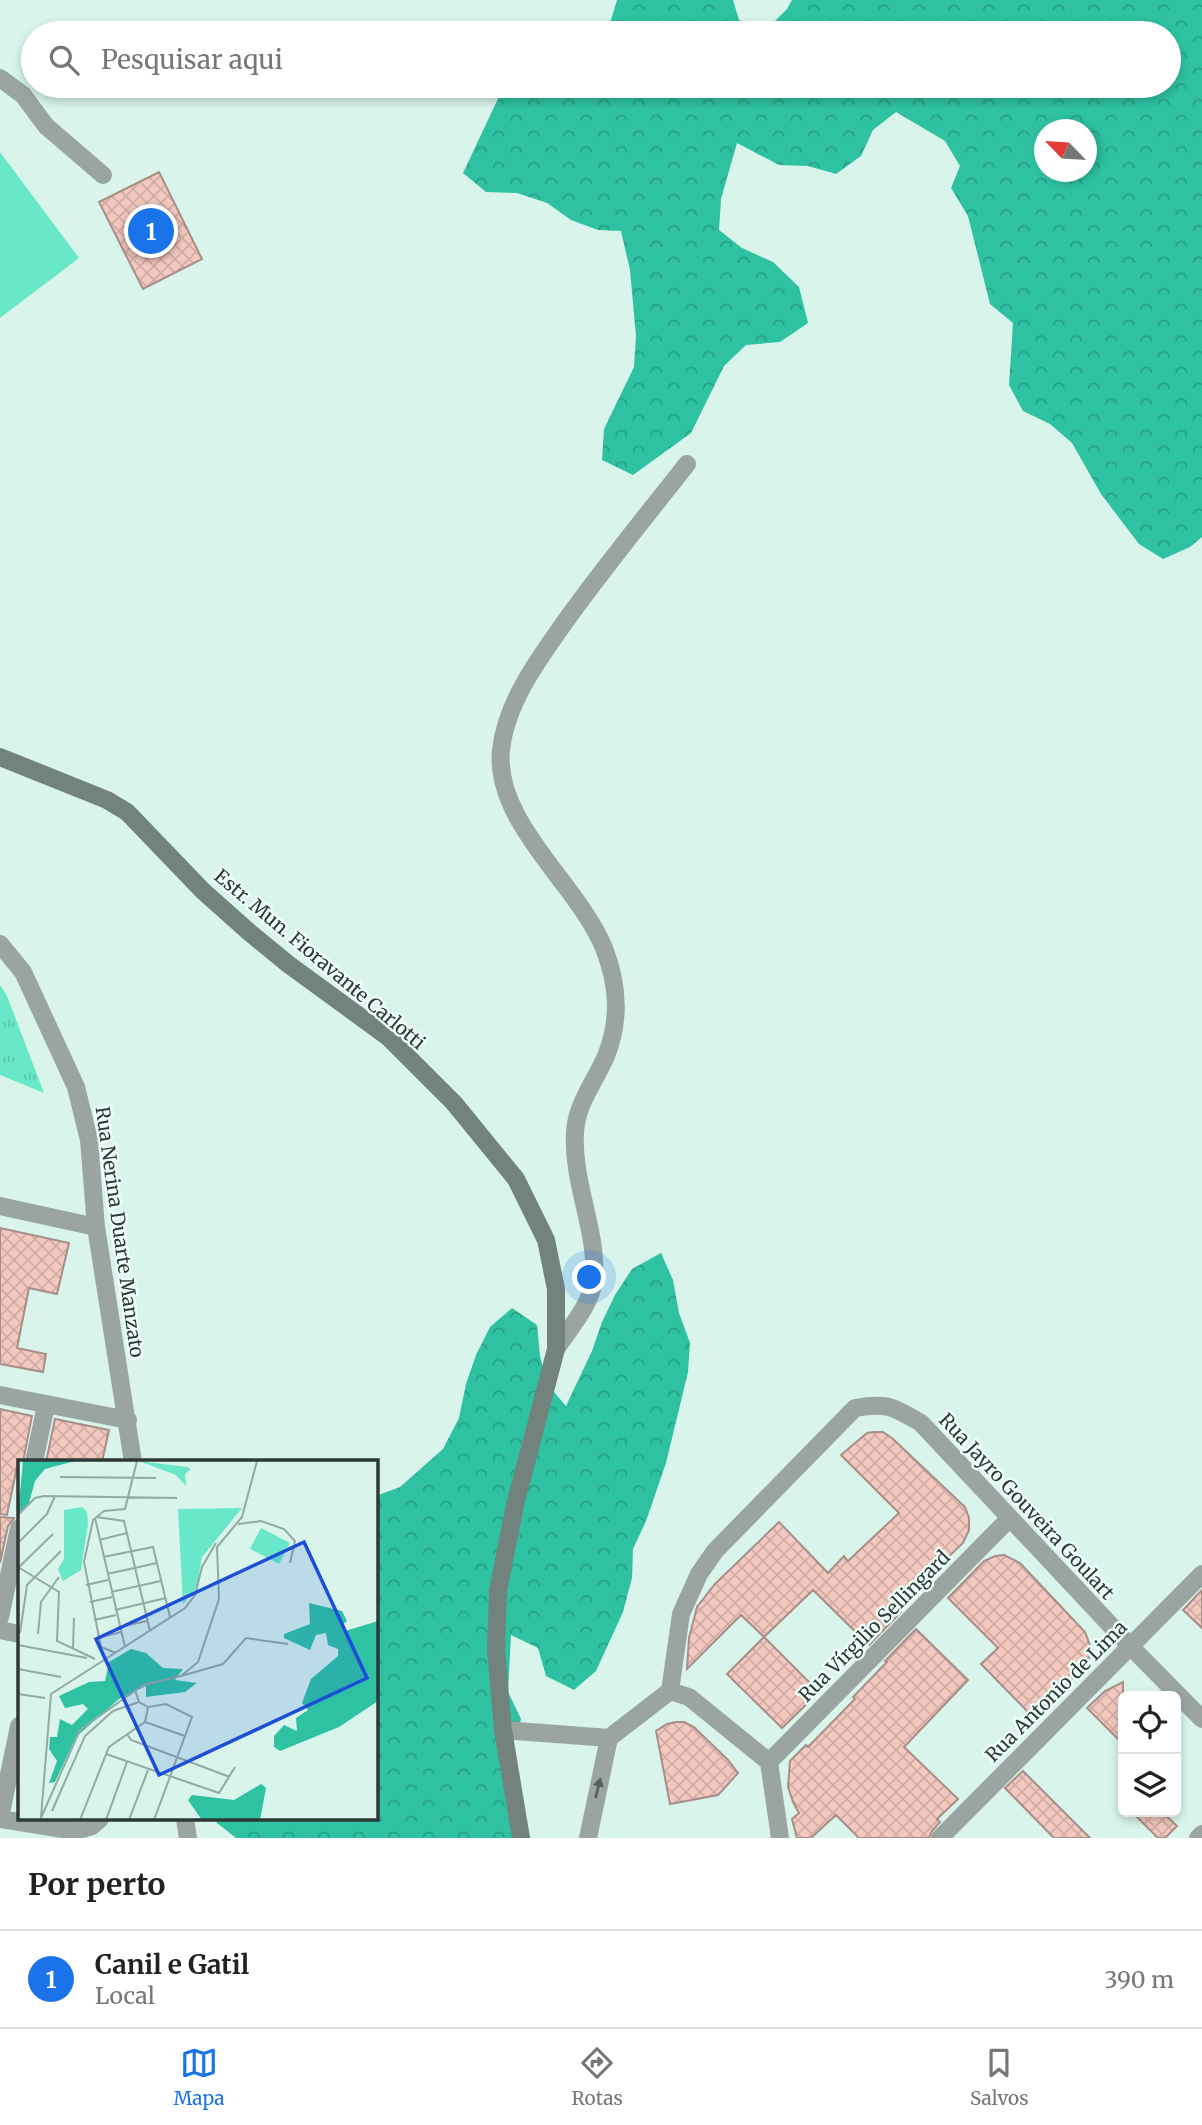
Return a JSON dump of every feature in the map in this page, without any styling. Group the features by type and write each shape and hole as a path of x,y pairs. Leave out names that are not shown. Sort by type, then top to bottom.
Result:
{"street":[{"path":"0,78 21,94"},
{"path":"25,98 46,125 103,175"},
{"path":"556,1349 589,1297 594,1281 593,1254 575,1157 575,1132 579,1109 606,1056 615,1028 618,1001 604,950 592,922 543,857 507,794 501,773 501,749 506,725 515,704 549,644 593,583 687,464"},
{"name":"Estr. Mun. Fioravante Carlotti","path":"0,757 107,800 127,812 203,891 249,932 388,1038 454,1103 516,1179 546,1240 556,1289 556,1349 515,1505 498,1591 496,1650 503,1730 521,1838"},
{"name":"Rua Nerina Duarte Manzato","path":"0,944 23,972 76,1087 89,1140 96,1227 133,1460"},
{"path":"0,1206 96,1227"},
{"path":"0,1395 128,1420"},
{"name":"Rua Jayro Gouveira Goulart","path":"670,1691 681,1614 699,1574 715,1551 855,1408 877,1404 896,1408 920,1423 1202,1719"},
{"path":"34,1460 46,1405"},
{"name":"Rua Vírgilio Sellingard","path":"769,1762 1010,1518"},
{"path":"0,1617 18,1533"},
{"name":"Rua Antonio de Lima","path":"940,1838 1202,1574"},
{"path":"0,1630 18,1634"},
{"path":"588,1838 609,1738 670,1691 689,1697 769,1762 780,1838"},
{"path":"503,1730 609,1738"},
{"path":"18,1731 0,1819 75,1831 92,1826 99,1820"},
{"path":"185,1820 188,1838"},
{"path":"1198,1838 1202,1834"}],"green space":[{"path":"617,0 733,0 739,20 742,21 610,21"},
{"path":"792,0 1202,0 1202,537 1190,547 1163,559 1139,544 1101,494 1072,443 1050,424 1023,411 1009,385 1013,323 990,304 968,216 951,188 960,166 945,141 896,112 873,130 861,156 836,174 808,166 779,165 737,143 721,199 719,230 742,248 773,262 799,287 808,323 780,342 746,345 724,366 691,433 633,475 602,460 604,429 634,367 636,336 630,270 621,231 598,230 571,220 547,203 517,193 486,192 463,173 498,98 1181,98 1181,21 775,21"},
{"path":"0,152 79,258 0,318"},
{"path":"0,985 7,996 44,1093 0,1075"},
{"path":"661,1253 673,1280 679,1313 690,1343 688,1372 666,1463 646,1521 633,1549 632,1578 623,1612 596,1671 574,1690 546,1676 538,1648 511,1635 508,1692 521,1719 511,1749 514,1838 236,1838 216,1820 378,1820 378,1495 400,1487 443,1449 459,1418 476,1355 490,1327 512,1308 537,1325 540,1356 547,1384 566,1406 615,1295 632,1269"}],"building":[{"path":"159,172 202,259 143,289 99,202"},
{"path":"0,1228 69,1243 57,1294 29,1288 17,1348 46,1354 43,1372 0,1364"},
{"path":"0,1409 32,1416 23,1460 18,1460 7,1515 0,1514"},
{"path":"55,1419 109,1430 102,1460 46,1460"},
{"path":"883,1432 893,1439 965,1507 969,1530 963,1543 896,1607 901,1612 869,1645 813,1590 764,1637 741,1615 687,1669 689,1638 697,1607 715,1584 779,1522 828,1573 844,1556 848,1561 899,1513 841,1455 867,1433"},
{"path":"0,1517 14,1518 8,1526 0,1563"},
{"path":"1004,1555 1020,1563 1085,1632 1092,1651 1086,1665 1033,1717 981,1664 998,1648 948,1598 984,1561"},
{"path":"1202,1590 1202,1628 1183,1610"},
{"path":"916,1629 968,1680 904,1747 958,1799 937,1819 940,1822 929,1838 859,1838 836,1815 811,1838 797,1838 792,1819 799,1813 788,1787 790,1761 806,1745 808,1747 855,1699 853,1697"},
{"path":"764,1637 819,1692 782,1728 727,1674"},
{"path":"1123,1682 1123,1691 1118,1691 1118,1739 1087,1708 1105,1691"},
{"path":"676,1722 684,1722 694,1727 738,1773 718,1795 670,1804 656,1731"},
{"path":"1023,1771 1090,1838 1054,1838 1005,1788"},
{"path":"1137,1817 1167,1817 1177,1826 1165,1838 1158,1838"}],"place":[{"name":"Canil e Gatil","path":"151,231"}]}
